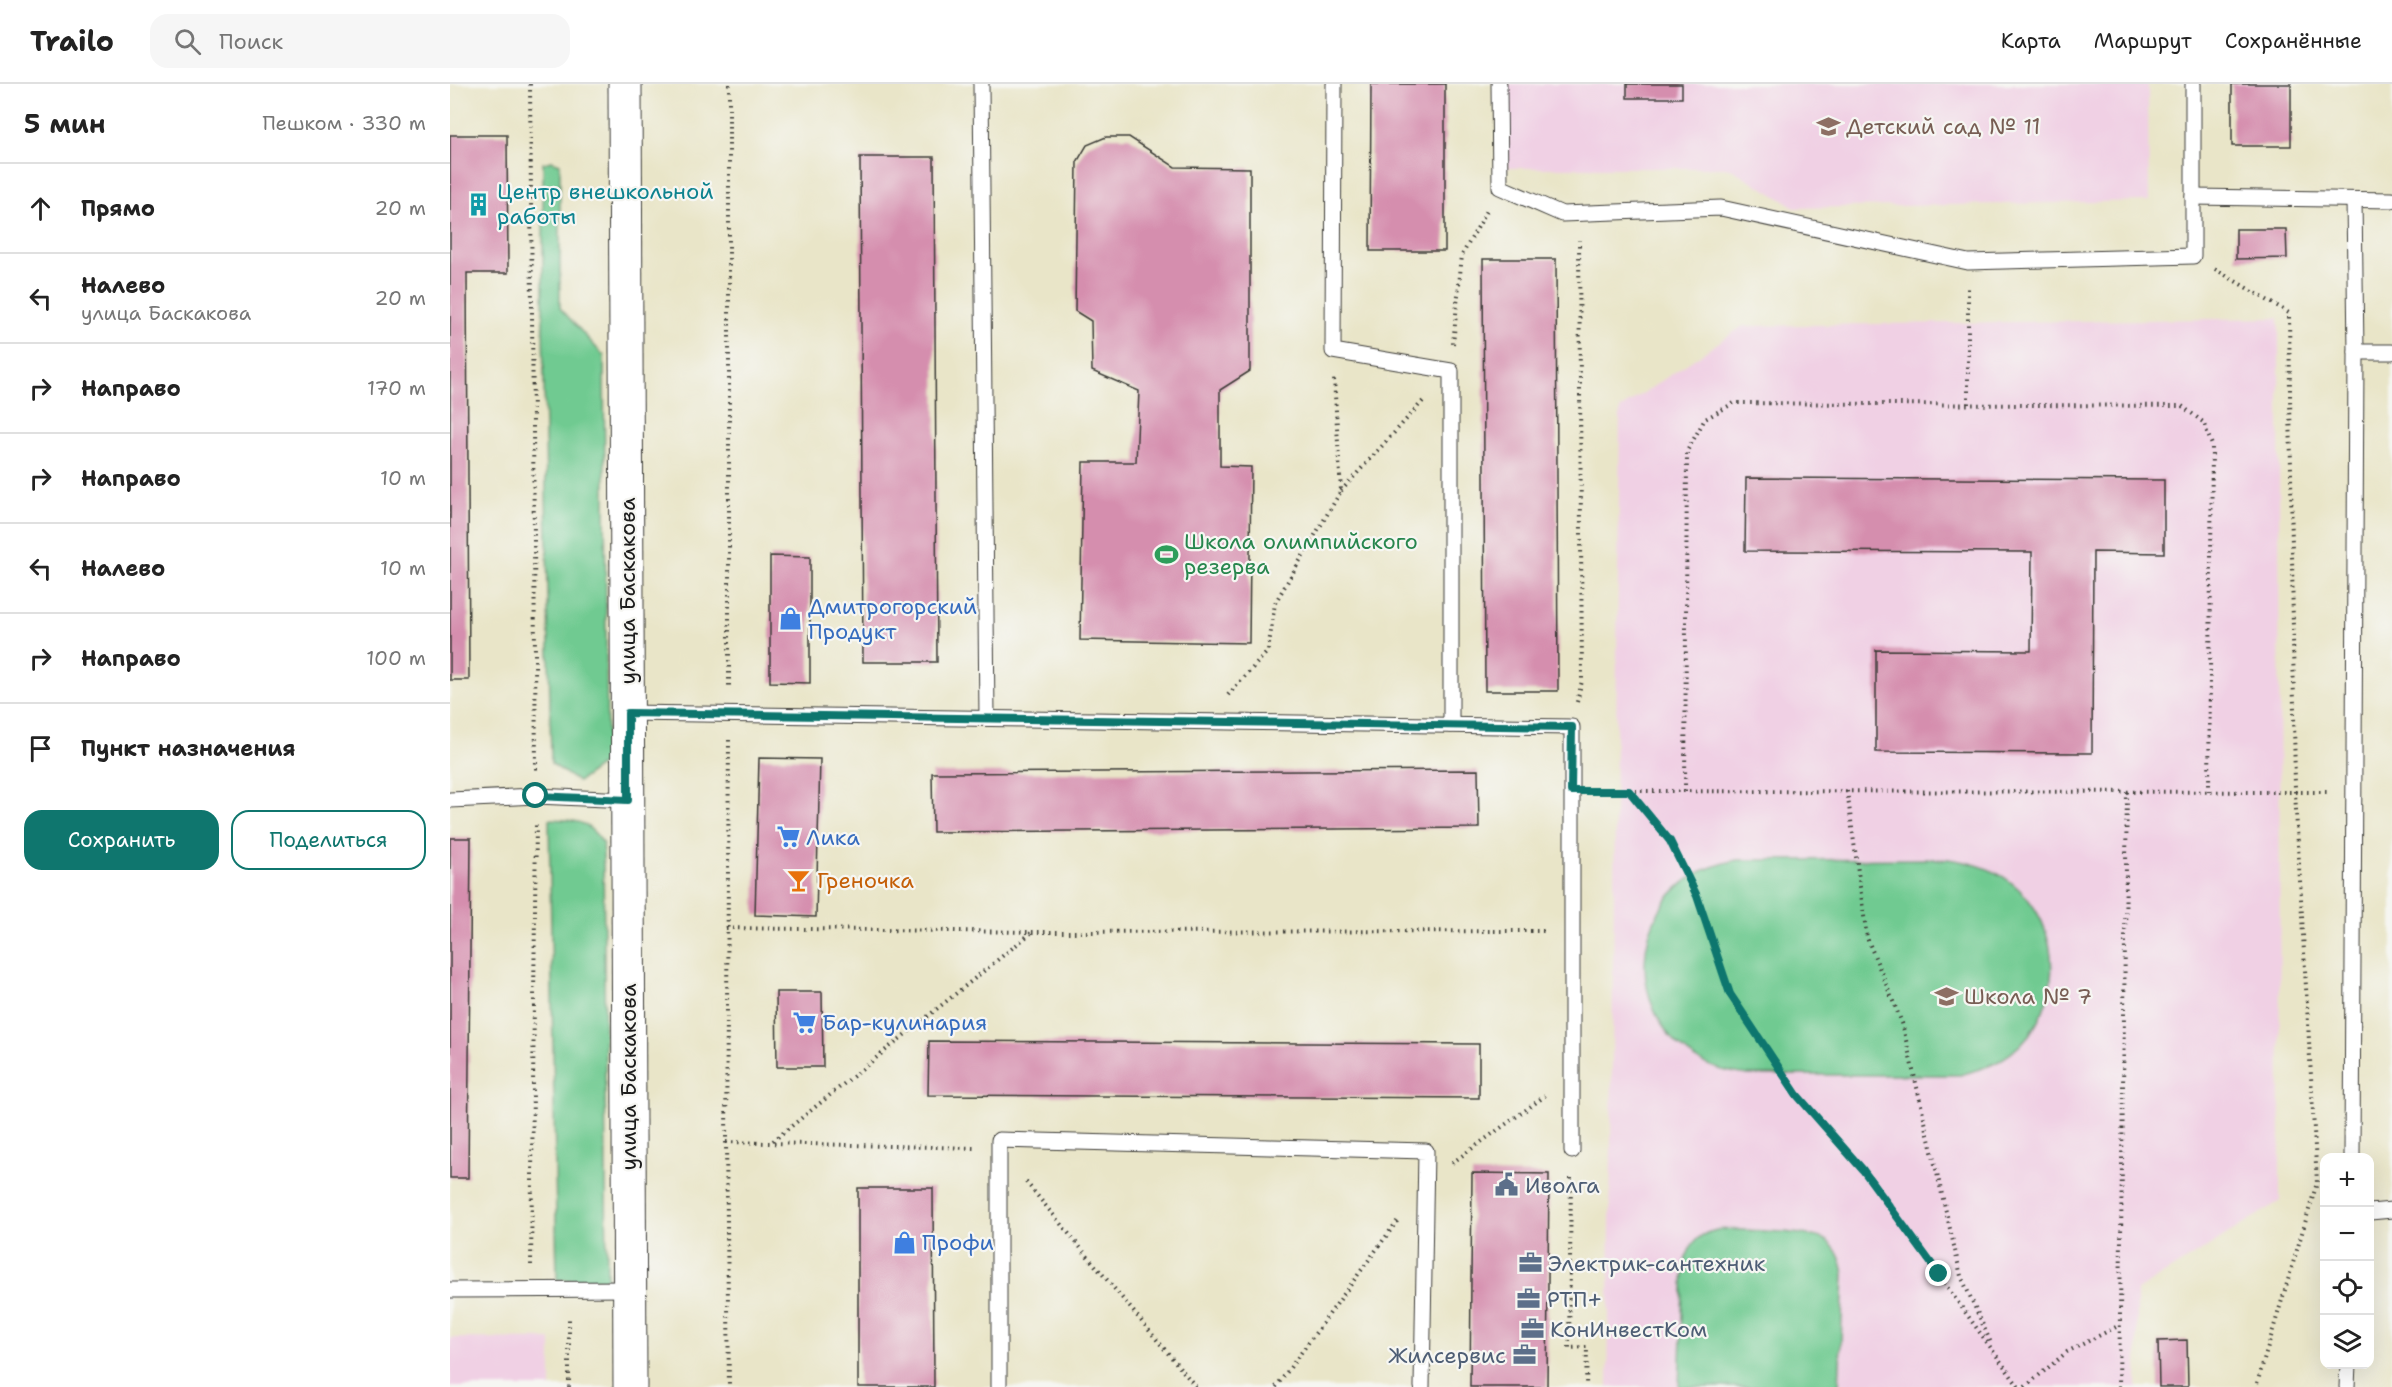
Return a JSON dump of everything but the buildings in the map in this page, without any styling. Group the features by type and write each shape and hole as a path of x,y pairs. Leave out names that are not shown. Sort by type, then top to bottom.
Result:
{"street":[{"name":"улица Баскакова","path":"625,84 630,1387"}],"lane":[{"path":"981,84 987,718"},
{"path":"1334,84 1333,351 1451,370 1451,725"},
{"path":"1499,84 1500,188 1562,214 1720,208 1968,262 2193,256 2193,84"},
{"path":"2193,197 2392,200"},
{"path":"2352,1153 2356,352 2354,200"},
{"path":"2356,352 2392,352"},
{"path":"628,713 1572,727 1572,1151"},
{"path":"450,800 536,796 628,800"},
{"path":"999,1387 999,1140 1426,1151 1422,1387"},
{"path":"2374,1212 2392,1210"},
{"path":"450,1290 629,1288"},
{"path":"2347,1387 2348,1369"}],"path":[{"path":"530,84 536,796 530,1290"},
{"path":"1572,727 1582,681 1579,212"},
{"path":"2193,256 2289,313 2295,792 2317,1183 2256,1387"},
{"path":"1968,262 1968,404"},
{"path":"1205,722 1268,651 1275,603 1341,491 1333,351"},
{"path":"1685,792 1687,451 1706,419 1734,403 2182,406 2203,422 2212,445 2209,791"},
{"path":"1571,791 2354,792"},
{"path":"1629,791 1670,841 1697,896 1730,994 1797,1095 1863,1170 2019,1387"},
{"path":"1846,791 1867,938 1902,1023 1961,1276 1995,1352"},
{"path":"2119,1387 2127,791"},
{"path":"726,928 1031,932 1571,930"},
{"path":"773,1142 1031,932"},
{"path":"726,1142 998,1149 1196,1387"},
{"path":"1572,1151 1569,1348 1587,1347 1586,1387"},
{"path":"568,1387 569,1289"},
{"path":"2025,1387 2067,1352 2120,1325"}],"shaded area":[{"name":"Детский сад № 11","path":"1506,84 2148,84 2149,201 1796,208 1730,168 1507,168"},
{"name":"Школа № 7","path":"2279,318 2280,1201 2137,1291 2137,1387 1608,1387 1620,409 1743,326"},
{"path":"450,1338 551,1339 551,1387 450,1387"}],"green space":[{"path":"552,161 560,164 560,308 604,356 607,761 578,782 551,763 543,326 543,163"},
{"path":"549,819 580,822 591,829 603,843 607,1279 557,1280"},
{"path":"1948,859 1980,866 2008,880 2028,899 2042,922 2050,947 2052,973 2047,999 2037,1023 2021,1044 1999,1061 1960,1075 1748,1075 1717,1069 1696,1059 1669,1035 1655,1012 1647,987 1645,961 1649,935 1659,911 1676,890 1698,873 1737,860"},
{"path":"1723,1229 1819,1237 1827,1241 1837,1252 1844,1274 1839,1387 1679,1387 1684,1264 1697,1239 1708,1232"}],"place":[{"name":"Детский сад № 11","path":"1828,126"},
{"name":"Центр внешкольной работы","path":"479,204"},
{"name":"Школа олимпийского резерва","path":"1166,554"},
{"name":"Дмитрогорский Продукт","path":"790,619"},
{"name":"Лика","path":"788,837"},
{"name":"Греночка","path":"799,880"},
{"name":"Школа № 7","path":"1946,996"},
{"name":"Бар-кулинария","path":"804,1022"},
{"name":"Иволга","path":"1507,1185"},
{"name":"Профи","path":"904,1242"},
{"name":"Электрик-сантехник","path":"1530,1263"},
{"name":"РТП+","path":"1529,1299"},
{"name":"КонИнвестКом","path":"1532,1329"},
{"name":"Жилсервис","path":"1524,1355"}],"route":[{"path":"536,796 628,800 628,713 1572,727 1571,791 1629,791 1670,841 1697,896 1730,994 1797,1095 1863,1170 1939,1274"}]}
